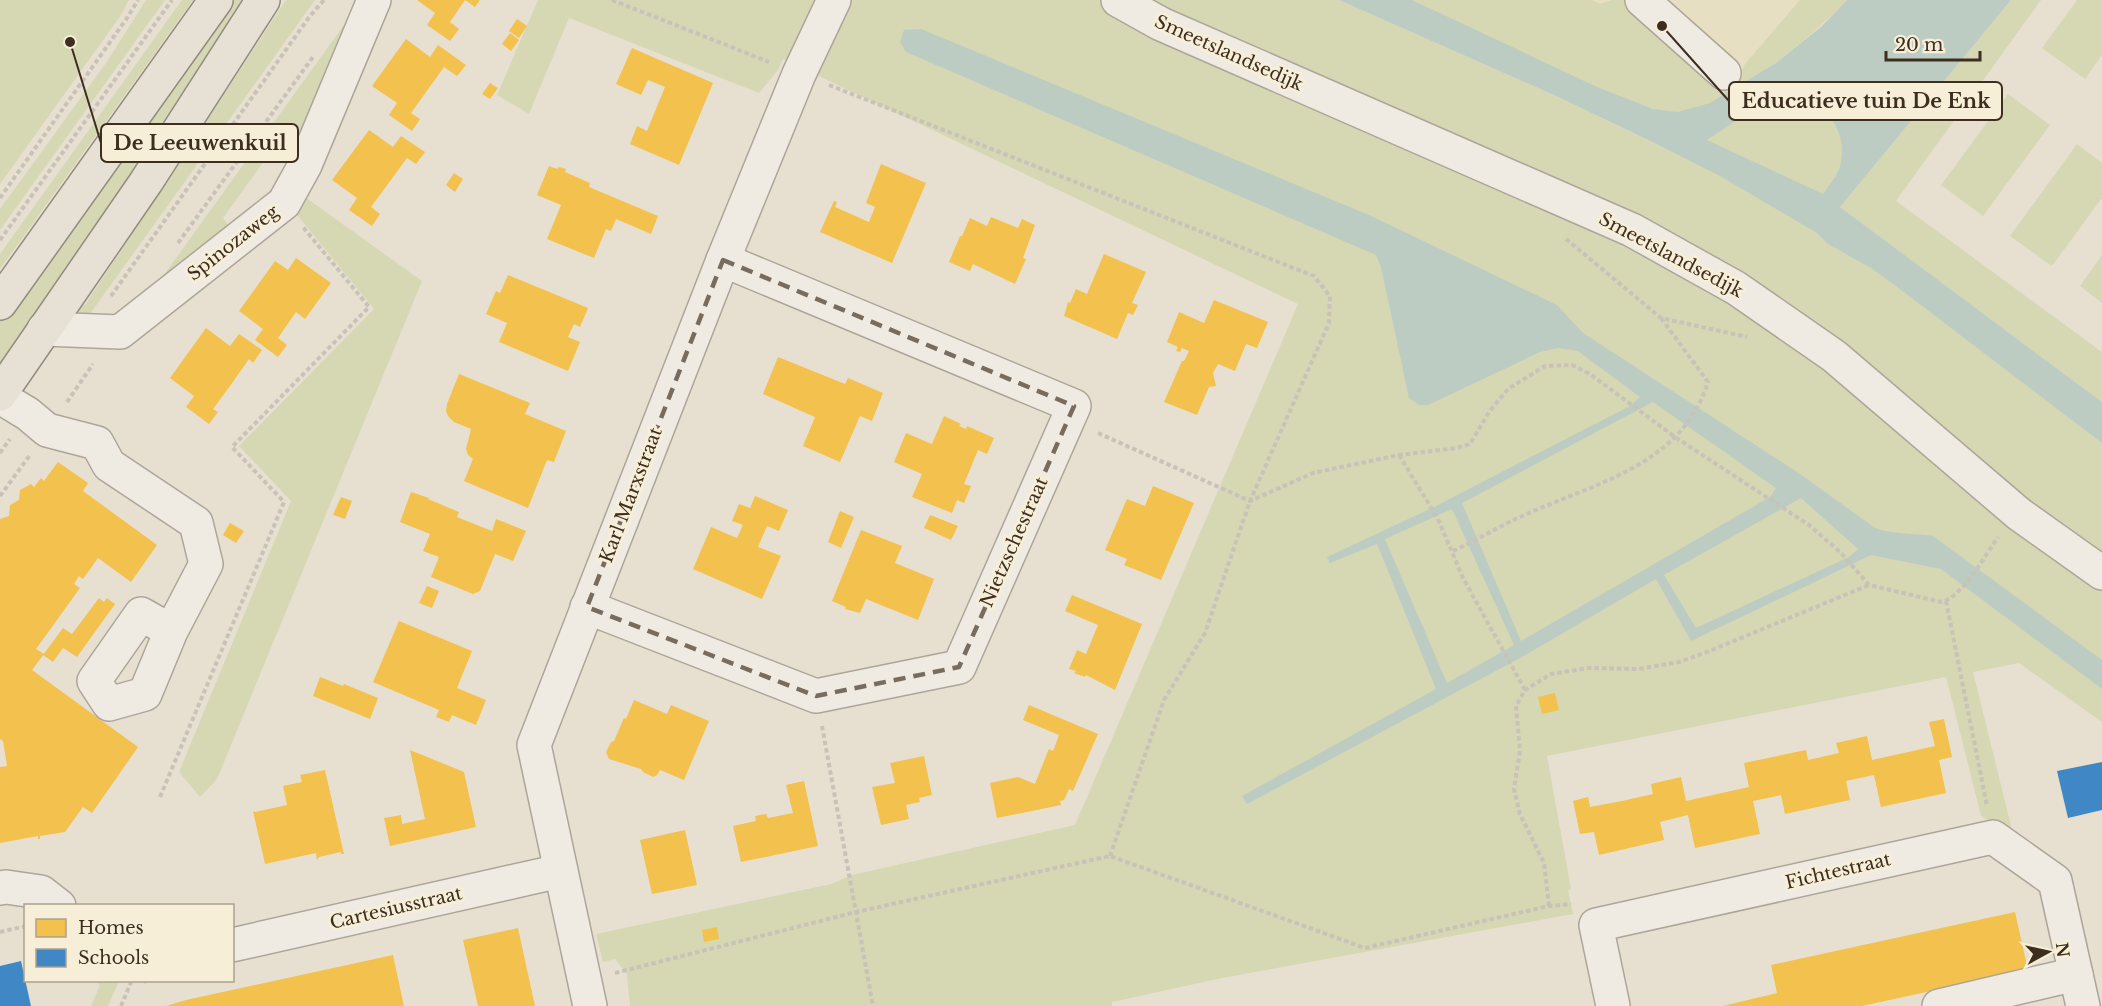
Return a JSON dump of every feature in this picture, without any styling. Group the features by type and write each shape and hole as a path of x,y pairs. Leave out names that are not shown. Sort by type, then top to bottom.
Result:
{"main road":[{"path":"0,303 216,0"},
{"path":"0,395 146,182 263,0"}],"street":[{"name":"Spinozaweg","path":"44,329 120,332 284,203 305,165 374,0"},
{"name":"Karl Marxstraat","path":"588,994 534,745 723,260 799,74 834,0"},
{"name":"Smeetslandsedijk","path":"1118,0 1161,24 1632,230 1736,288 1834,356 2019,514 2102,573"},
{"path":"1642,0 1724,73"},
{"path":"723,260 1074,406"},
{"path":"0,395 47,430 97,443 110,465 196,523 206,564 171,631"},
{"name":"Nietzschestraat","path":"816,696 959,668 1074,406"},
{"path":"587,607 816,696"},
{"path":"1993,837 2055,881 2083,1006"},
{"name":"Fichtestraat","path":"1596,925 1993,837"},
{"name":"Cartesiusstraat","path":"234,945 560,871"},
{"path":"0,888 41,892 56,904"},
{"path":"1596,925 1613,1006"},
{"path":"1940,1006 2076,974"}],"path":[{"path":"0,198 138,0"},
{"path":"0,240 172,0"},
{"path":"85,332 310,16 324,0"},
{"path":"612,0 1314,276 1330,296 1329,323 1251,501 1206,633 1164,700 1110,856"},
{"path":"160,797 284,502 232,447 369,307 284,203"},
{"path":"1453,551 1519,518 1585,492 1639,465 1685,428 1701,402 1708,382 1661,318 1588,257"},
{"path":"1661,318 1724,332"},
{"path":"1074,406 1094,432 1251,501 1313,473 1400,455 1457,448 1470,444 1489,412 1508,388 1545,366 1572,365 1590,374 1675,437 1809,525 1841,554 1869,585 1941,602 1946,601 1959,591 1998,537"},
{"path":"0,453 28,414"},
{"path":"1400,455 1438,519 1463,578 1525,690"},
{"path":"1550,906 1544,863 1520,814 1514,789 1520,751 1516,706 1525,690 1551,674 1589,668 1638,669 1679,662 1869,585"},
{"path":"1946,601 1993,837"},
{"path":"816,696 873,1006"},
{"path":"588,994 856,912 1110,856 1365,948 1550,906 1584,904 1596,925"},
{"path":"0,932 24,926"},
{"path":"121,1006 132,982"}],"highlighted area":[{"path":"723,260 1074,406 959,667 816,696 587,607"}],"shaded area":[{"path":"1339,0 1412,0 1597,87 1653,109 1678,112 1710,103 1776,63 1822,26 1847,0 2011,0 1840,207 2102,402 2102,443 1896,286 1871,268 1828,244 1817,233 1720,176 1554,95","holes":["1804,95 1828,115 1841,140 1839,170 1823,194 1707,140 1740,118 1778,99"]},
{"path":"1466,0 1836,0 1782,52 1703,102"},
{"path":"921,29 1369,215 1557,305 1583,333 1800,474 1875,528 1897,533 1933,536 2102,660 2102,689 1941,569 1871,555 1691,641 1656,579 1520,658 1247,804 1242,796 1436,689 1377,544 1330,563 1327,557 1434,507 1630,406 1640,397 1578,351 1558,348 1540,352 1428,405 1419,405 1409,398 1381,267 1376,255 906,52 900,42 904,30","holes":["1653,402 1776,488 1770,497 1521,641 1462,503","1801,498 1858,549 1849,557 1696,628 1664,575","1452,509 1514,645 1447,683 1385,539"]}],"green space":[{"path":"0,0 129,0 121,15 0,184"},
{"path":"146,0 165,0 0,230 0,209 106,63"},
{"path":"182,0 193,0 0,269 0,254"},
{"path":"227,0 253,0 0,368 0,318"},
{"path":"286,0 315,0 90,314 68,311 75,299 85,305"},
{"path":"538,0 1339,0 1554,95 1684,158 1798,209 2102,443 2102,722 2019,663 1973,672 2013,834 1981,816 1946,677 1547,756 1571,889 1568,890 1573,914 1222,978 1112,1002 1112,1006 630,1006 627,974 615,959 603,962 596,934 831,884 852,875 1075,825 1298,304 783,59 778,70 759,93 569,18 529,114 497,95"},
{"path":"1412,0 1592,0 1600,4 1612,0 1643,0 1726,78 1733,90 1745,64 1800,0 1847,0 1813,33 1746,84 1700,107 1679,112 1666,112 1616,96"},
{"path":"2011,0 2041,0 1896,201 2102,352 2102,402 1840,207"},
{"path":"2077,0 2102,0 2102,55 2085,79 2042,48"},
{"path":"354,11 303,134 290,125 223,218 229,226 158,283"},
{"path":"2008,94 2050,125 1983,216 1941,185"},
{"path":"1804,95 1828,115 1841,140 1840,165 1823,195 1706,140 1740,118 1778,99"},
{"path":"2077,144 2102,163 2102,198 2052,266 2010,236"},
{"path":"305,197 422,281 217,779 200,797 179,772 291,501 239,446 374,309 294,211"},
{"path":"2102,255 2102,303 2080,286"},
{"path":"96,982 119,982 108,1006 91,1006 100,985"}],"building: Homes":[{"path":"417,0 465,0 450,22 459,29 450,41 427,25 435,13"},
{"path":"465,0 480,0 475,7"},
{"path":"517,19 527,26 519,38 509,31"},
{"path":"510,33 519,40 511,51 502,44"},
{"path":"406,39 430,57 438,45 466,65 457,76 444,67 411,113 420,119 412,131 389,115 397,103 372,86"},
{"path":"632,48 713,83 679,165 630,144 637,126 647,131 665,87 648,80 641,95 616,84"},
{"path":"490,83 498,88 490,99 482,94"},
{"path":"369,130 393,147 401,136 425,152 416,164 407,158 371,207 380,214 372,226 349,210 357,198 332,180"},
{"path":"881,164 926,183 892,263 820,232 834,201 837,202 835,207 869,222 875,207 866,203"},
{"path":"549,166 566,169 565,172 590,183 589,187 658,216 651,234 616,219 611,231 606,229 594,258 547,239 561,205 537,195"},
{"path":"454,173 463,179 455,192 446,185"},
{"path":"991,217 1018,228 1022,219 1035,225 1023,258 1026,259 1015,284 973,264 970,271 949,262 970,218 987,226"},
{"path":"1104,254 1146,272 1132,303 1138,305 1133,315 1128,313 1117,339 1064,316 1068,302 1070,303 1076,289 1087,294"},
{"path":"296,258 331,283 305,319 296,312 278,338 287,345 278,357 255,340 263,329 239,311 275,261 288,270"},
{"path":"508,275 588,308 580,327 574,324 568,337 580,342 568,371 499,342 507,323 486,314 496,291 500,293"},
{"path":"1214,300 1268,322 1257,348 1246,344 1235,371 1218,364 1213,373 1216,386 1209,387 1197,415 1164,402 1182,361 1189,351 1182,348 1180,352 1176,351 1178,347 1167,342 1179,312 1204,323"},
{"path":"206,328 230,346 239,334 262,350 253,363 249,359 213,409 218,412 209,424 186,407 194,396 170,378"},
{"path":"778,357 845,384 848,378 883,393 872,421 860,416 840,462 803,446 815,417 763,394"},
{"path":"459,374 530,403 525,414 566,431 554,462 547,460 528,508 464,481 473,459 468,455 466,449 471,429 454,422 446,411"},
{"path":"944,416 961,424 959,426 966,429 967,426 994,438 987,454 978,450 964,484 971,486 964,503 957,500 952,513 912,497 922,474 894,462 906,433 932,444"},
{"path":"58,462 88,483 83,491 157,545 131,582 98,558 83,579 79,576 74,584 80,588 36,649 44,654 32,670 138,747 92,813 83,807 65,832 40,836 40,839 38,836 0,843 0,767 7,766 3,741 0,739 0,519 9,516 10,505 19,500 20,490 31,484 34,487 41,478 44,481"},
{"path":"1153,486 1194,503 1161,580 1124,565 1127,559 1105,550 1127,499 1145,506"},
{"path":"411,492 459,512 457,517 492,531 496,519 526,531 513,561 495,554 480,591 473,594 431,577 439,557 423,551 430,534 400,522"},
{"path":"755,496 788,510 779,531 767,526 758,547 781,556 762,599 693,569 711,527 737,538 743,525 732,521 739,504 750,508"},
{"path":"341,497 352,501 345,519 333,515"},
{"path":"840,511 854,517 841,548 828,542"},
{"path":"930,515 958,526 951,540 924,528"},
{"path":"230,523 244,531 236,543 223,535"},
{"path":"861,530 902,546 895,563 934,579 918,620 866,599 860,613 845,609 846,607 832,601"},
{"path":"427,586 439,591 432,608 419,603"},
{"path":"1072,595 1142,624 1115,690 1069,669 1077,650 1086,654 1098,625 1065,611"},
{"path":"99,598 104,602 107,598 115,604 77,657 63,648 53,662 43,655 63,628 72,634"},
{"path":"399,621 472,651 457,688 486,700 476,725 452,715 449,722 436,717 439,710 373,682"},
{"path":"320,677 378,698 370,719 313,696"},
{"path":"1555,693 1559,710 1542,714 1538,697"},
{"path":"634,700 667,714 671,705 709,721 684,780 660,770 653,777 641,769 609,759 606,752 611,742 614,741 624,718 626,719"},
{"path":"1029,705 1098,734 1073,791 1069,789 1064,800 1060,801 1061,805 997,818 990,783 1018,777 1035,784 1048,751 1049,749 1053,751 1059,735 1023,720"},
{"path":"1944,719 1952,757 1939,760 1946,793 1881,807 1874,775 1846,781 1850,800 1785,814 1781,795 1753,801 1760,834 1695,848 1688,815 1660,822 1664,840 1599,855 1594,832 1580,834 1573,801 1588,797 1590,807 1622,801 1653,794 1651,784 1681,777 1686,801 1749,787 1744,763 1806,750 1808,760 1839,753 1836,743 1867,736 1872,760 1904,753 1935,746 1929,722"},
{"path":"410,750 464,772 476,827 390,846 384,818 401,815 402,824 425,819"},
{"path":"924,756 932,795 919,798 920,802 906,805 909,819 881,825 872,787 895,783 890,763"},
{"path":"325,770 344,854 341,852 319,857 317,860 316,853 265,864 253,811 287,805 283,786 302,782 300,775"},
{"path":"804,781 818,846 741,862 733,826 756,821 755,816 766,814 768,818 793,813 786,785"},
{"path":"685,830 697,885 652,894 640,840"},
{"path":"2015,912 2028,970 1862,1006 1723,1006 1777,993 1771,965"},
{"path":"717,927 719,939 704,942 702,930"},
{"path":"518,928 535,1006 478,1006 463,940"},
{"path":"393,955 404,1006 166,1006 186,1000"}],"building: Schools":[{"path":"2102,762 2102,810 2068,818 2057,771"},
{"path":"21,961 31,1006 0,1006 0,966"}],"place":[{"name":"Educatieve tuin De Enk","path":"1662,26"},
{"name":"De Leeuwenkuil","path":"70,42"}]}
